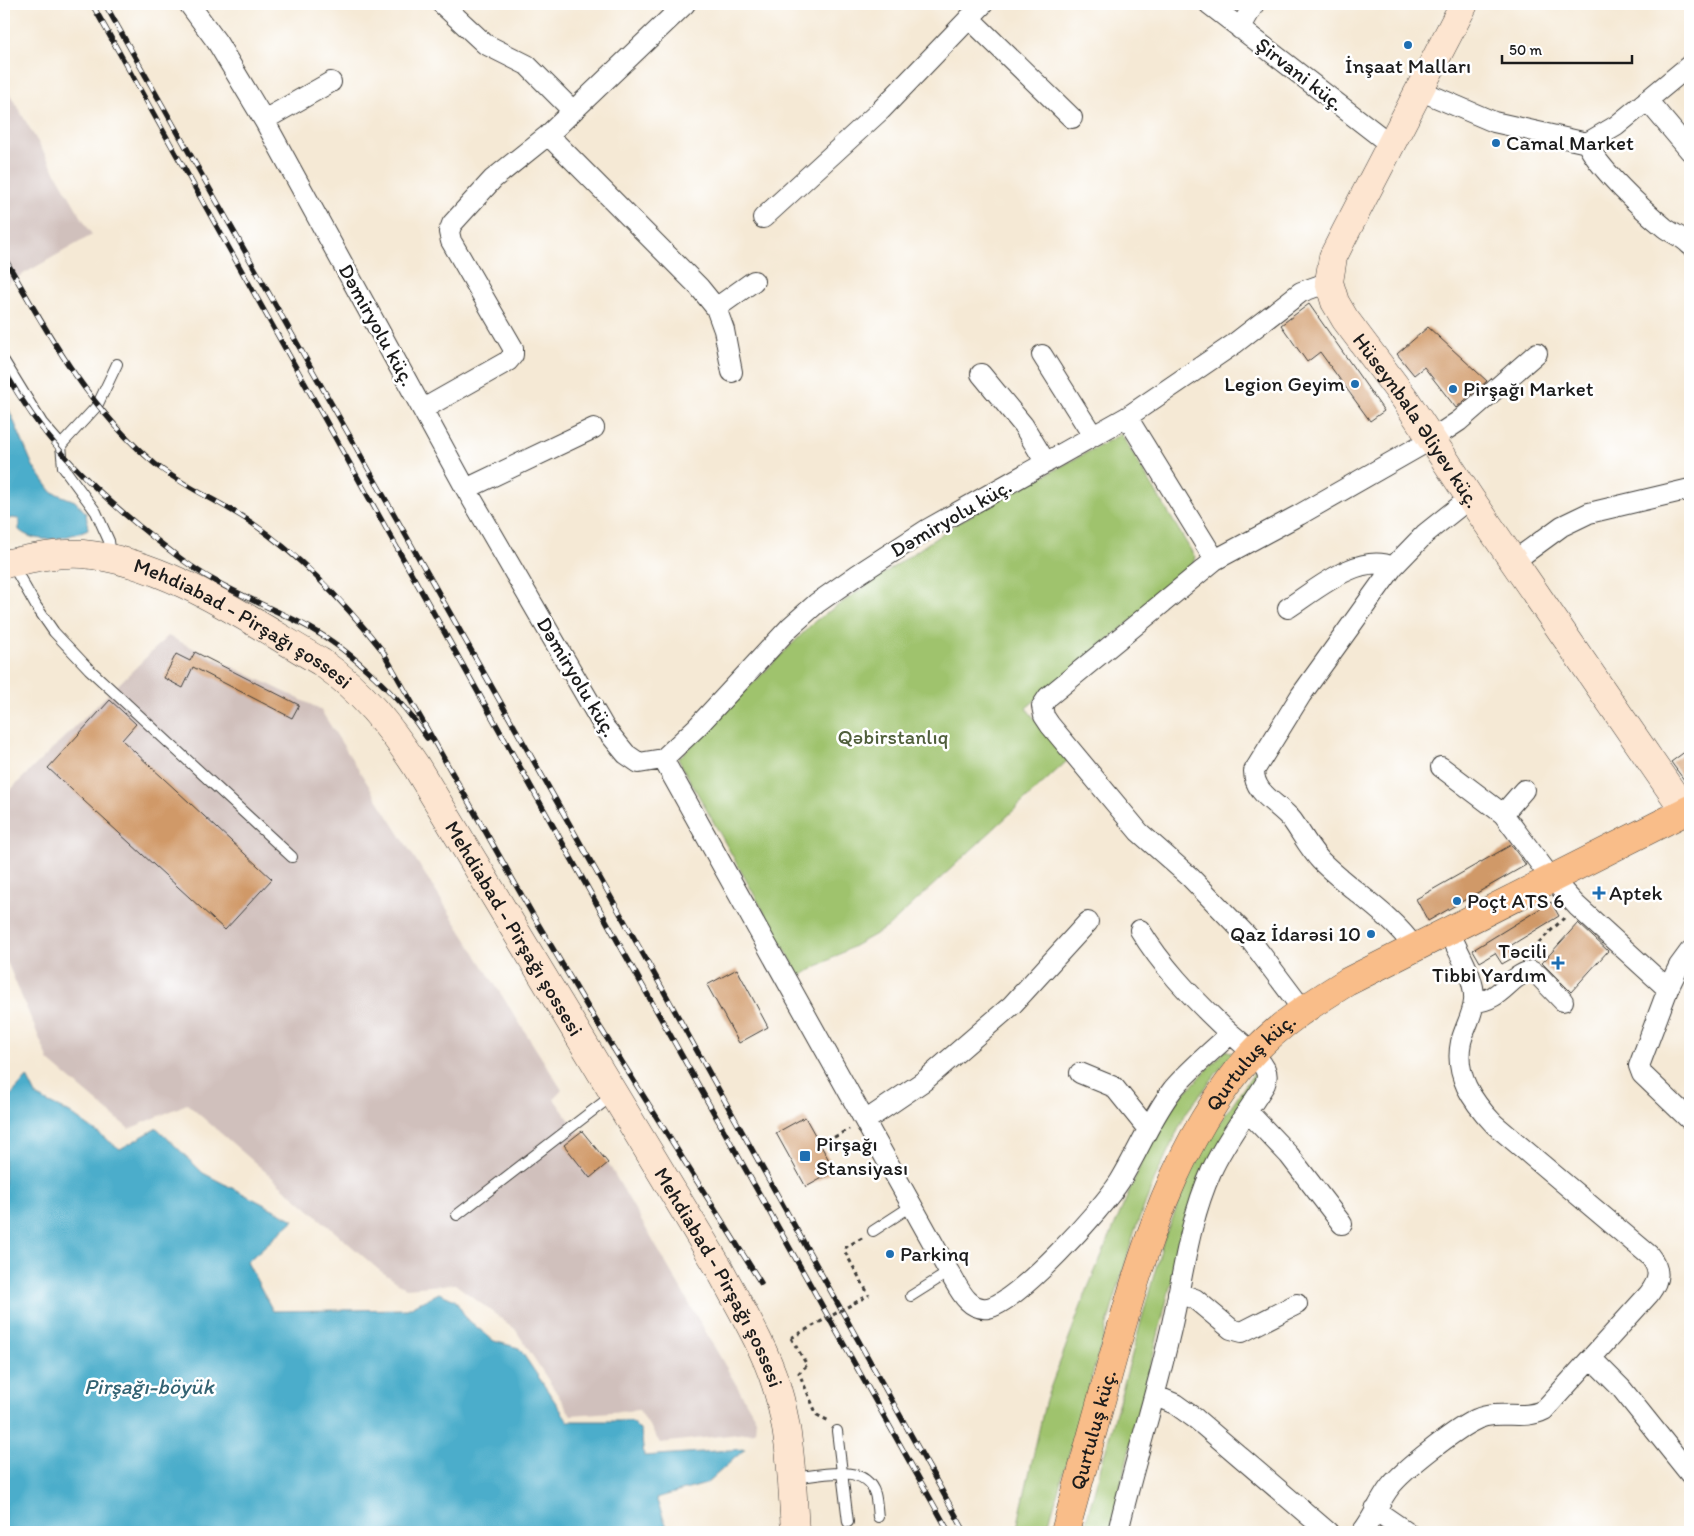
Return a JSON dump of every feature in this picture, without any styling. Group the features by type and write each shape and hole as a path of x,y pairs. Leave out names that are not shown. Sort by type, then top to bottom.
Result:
{"main road":[{"path":"1329,282 1330,269 1337,249 1464,4"},
{"name":"Hüseynbala Əliyev küç.","path":"1329,282 1335,302 1345,319 1405,399 1470,498 1688,810"},
{"name":"Mehdiabad - Pirşağı şossesi","path":"7,563 81,554 111,558 171,578 321,662 344,678 365,697 382,717 416,766 719,1268 768,1362 783,1409 792,1478 795,1532"},
{"name":"Qurtuluş küç.","path":"1065,1532 1124,1319 1161,1208 1206,1114 1252,1054 1303,1010 1347,982 1448,929 1596,858 1688,810"}],"street":[{"name":"Dəmiryolu küç.","path":"189,4 217,42 264,120 466,489 604,727 626,754 639,763 663,759 697,728 790,627 818,603 857,575 928,529 1127,417 1234,344 1295,296 1329,282"},
{"path":"423,409 508,360 513,355 513,348 451,241 449,232 452,224 493,179 548,135 685,4"},
{"path":"763,218 881,110 983,4"},
{"name":"Şirvani küç.","path":"1209,4 1391,144"},
{"path":"1240,29 1254,4"},
{"path":"454,8 485,44 527,65 572,110"},
{"path":"969,18 1072,118"},
{"path":"1419,90 1494,122 1587,142 1616,126 1690,65"},
{"path":"264,120 331,82"},
{"path":"1647,100 1690,151"},
{"path":"548,135 699,287 716,308 724,330 732,372"},
{"path":"1587,142 1592,154 1602,168 1665,228 1690,245"},
{"path":"716,308 754,280"},
{"path":"1303,1010 1230,917 1123,815 1044,716 1042,706 1048,697 1215,560 1299,515 1460,420 1537,353"},
{"path":"1042,355 1093,436"},
{"path":"981,374 1023,425 1046,463"},
{"path":"1127,417 1215,560"},
{"path":"466,489 594,428"},
{"path":"1514,561 1562,526 1589,513 1690,489"},
{"path":"1414,947 1391,920 1322,861 1306,844 1292,820 1258,789 1254,782 1254,770 1301,695 1393,567 1426,533 1470,498"},
{"path":"1288,608 1347,570 1364,563 1381,562 1393,567"},
{"path":"663,759 949,1272 967,1301 977,1307 987,1308 997,1304 1024,1287 1120,1181 1146,1128 1173,1090 1195,1066 1230,1034"},
{"path":"1441,767 1502,814 1551,878 1577,906 1668,989"},
{"path":"1502,814 1524,790"},
{"path":"865,1121 924,1081 1012,1005 1088,922"},
{"path":"1362,1532 1391,1486 1402,1474 1462,1428 1478,1418 1490,1415 1532,1416 1544,1410 1649,1294 1657,1283 1659,1275 1656,1265 1649,1255 1494,1124 1478,1108 1467,1092 1459,1059 1461,1043 1474,1002 1473,986 1448,929"},
{"path":"1118,1532 1133,1466 1156,1396 1196,1208 1212,1170 1267,1077 1265,1069 1252,1054 1178,983 1158,960 1140,930"},
{"path":"1690,951 1679,966 1668,989 1638,1066 1642,1074 1690,1120"},
{"path":"1474,1002 1485,1002 1496,997 1524,973 1531,972 1538,975 1563,1001"},
{"path":"1080,1073 1114,1087 1146,1128"},
{"path":"1248,1112 1300,1168 1342,1224"},
{"path":"1178,1293 1196,1298 1231,1329 1242,1332 1297,1304"},
{"path":"1591,1358 1621,1388 1690,1474"},
{"path":"1156,1396 1175,1404 1196,1419 1328,1532"},
{"path":"1375,1510 1407,1532"}],"lane":[{"path":"4,361 42,424 61,445 63,467 96,512 109,541 111,558"},
{"path":"61,445 97,406 117,364"},
{"path":"7,563 54,632 89,669 292,857"},
{"path":"457,1215 614,1095"},
{"path":"873,1231 912,1205"},
{"path":"911,1296 949,1272"},
{"path":"837,1431 848,1522"},
{"path":"792,1478 843,1473 856,1474 871,1486 878,1517"}],"path":[{"path":"1525,956 1577,906"},
{"path":"820,1144 865,1121"},
{"path":"837,1431 833,1424 817,1415 799,1373 807,1364 791,1338 869,1294 845,1252 846,1247 873,1231"}],"shaded area":[{"path":"4,84 92,235 4,285"},
{"path":"168,636 320,709 562,1090 554,1099 579,1133 582,1131 608,1163 756,1419 755,1432 660,1443 639,1410 571,1415 515,1329 455,1284 406,1288 379,1270 187,1104 129,1129 49,1061 4,955 4,796"}],"green space":[{"name":"Qəbirstanlıq","path":"1121,434 1195,557 1191,571 1026,708 1068,760 888,927 800,976 678,759 815,621 959,522"},
{"path":"1226,1050 1232,1053 1186,1113 1154,1181 1135,1230 1046,1532 1016,1532 1046,1399 1089,1285 1154,1134 1177,1101"},
{"path":"1254,1073 1260,1080 1170,1287 1121,1484 1112,1532 1083,1532 1163,1242 1191,1173 1213,1132"}],"water":[{"path":"4,398 33,466 52,492 75,501 86,513 88,529 53,539 43,539 26,535 19,530 19,519 11,518 4,522"},
{"name":"Pirşağı-böyük","path":"27,1077 37,1097 70,1113 120,1149 157,1128 203,1173 294,1220 247,1262 273,1311 407,1309 439,1293 455,1300 467,1319 494,1341 519,1348 568,1421 631,1421 641,1431 644,1456 745,1449 706,1484 656,1498 669,1532 4,1532 4,1103"}],"building":[{"path":"1309,304 1384,411 1370,421 1320,352 1307,362 1281,325"},
{"path":"1428,327 1487,381 1456,408 1424,367 1414,375 1397,354"},
{"path":"195,652 299,705 292,718 193,667 183,688 164,678 176,654 190,661"},
{"path":"110,700 136,724 122,740 272,879 225,930 48,768"},
{"path":"1690,748 1690,788 1671,762"},
{"path":"1511,845 1526,865 1428,921 1416,899"},
{"path":"1551,902 1559,916 1510,946 1516,956 1502,964 1495,953 1480,962 1473,950"},
{"path":"1578,923 1608,951 1571,992 1542,963"},
{"path":"737,969 768,1027 739,1043 707,985"},
{"path":"805,1117 835,1171 806,1187 776,1133"},
{"path":"582,1131 608,1163 590,1178 564,1145"}],"railway":[{"path":"92,4 949,1532"},
{"path":"105,4 647,961 965,1532"},
{"path":"4,257 70,367 109,418 131,442 166,472 252,523 288,551 338,598 382,650 537,922 593,1016 761,1283"},
{"path":"4,370 32,415 48,436 81,473 118,508 166,548 205,575 310,628 342,649 359,662 390,692 404,707 427,738"}],"place":[{"name":"İnşaat Malları","path":"1408,45"},
{"name":"Camal Market","path":"1496,143"},
{"name":"Legion Geyim","path":"1355,384"},
{"name":"Pirşağı Market","path":"1453,389"},
{"name":"Aptek","path":"1599,893"},
{"name":"Poçt ATS 6","path":"1457,901"},
{"name":"Qaz İdarəsi 10","path":"1371,934"},
{"name":"Təcili Tibbi Yardım","path":"1558,963"},
{"name":"Pirşağı Stansiyası","path":"805,1156"},
{"name":"Parkinq","path":"890,1254"}]}
